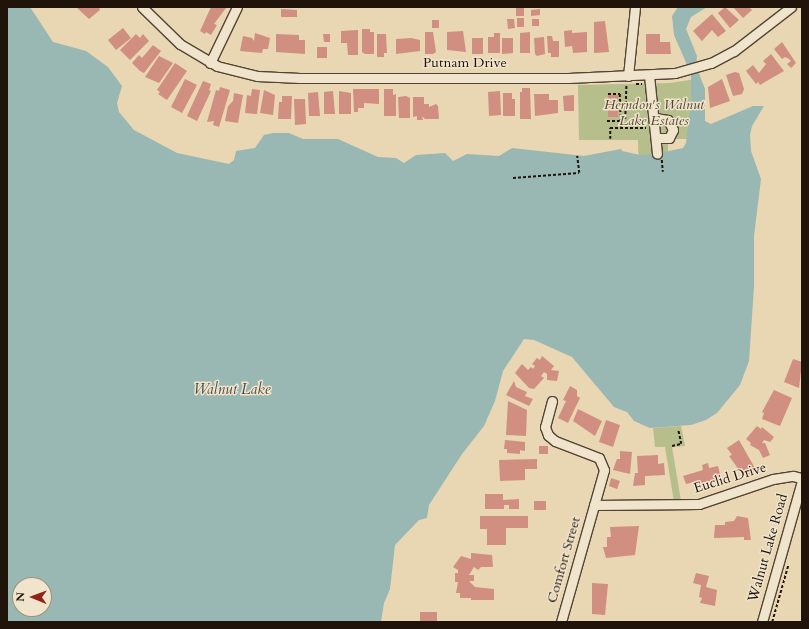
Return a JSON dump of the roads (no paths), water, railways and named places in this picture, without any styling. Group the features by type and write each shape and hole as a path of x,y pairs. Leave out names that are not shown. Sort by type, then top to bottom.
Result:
{"street":[{"name":"Putnam Drive","path":"142,7 170,36 210,62 242,73 270,78 632,76 682,72 705,65 734,51 791,7"},
{"path":"210,62 237,7"},
{"path":"632,76 635,7"},
{"path":"649,75 655,118 657,154"},
{"path":"655,118 668,120 673,130 669,138 657,138"},
{"name":"Comfort Street","path":"552,402 545,427 548,435 555,441 599,458 603,464 604,470 560,622"},
{"name":"Euclid Drive","path":"594,505 699,504 773,479 793,476 802,480"},
{"name":"Walnut Lake Road","path":"762,622 802,480"}],"water":[{"name":"Walnut Lake","path":"7,7 30,7 53,42 86,51 108,67 122,86 117,103 119,112 134,130 177,153 229,164 234,160 236,151 255,148 264,135 273,133 289,133 303,139 338,139 378,157 396,158 404,163 416,155 445,153 453,161 467,154 499,156 512,148 584,156 621,149 622,151 640,155 655,154 683,148 686,143 691,104 691,74 674,35 672,16 678,7 707,7 691,17 686,29 697,56 696,66 705,89 705,121 711,124 753,106 764,106 752,126 750,135 751,151 761,179 754,236 754,287 749,361 740,385 717,413 706,420 691,425 650,428 634,421 627,412 614,407 572,357 534,340 524,339 503,371 495,401 484,426 462,454 429,505 427,518 419,520 395,545 390,589 384,603 381,622 7,622"}],"park label":[{"name":"Herndon's Walnut Lake Estates","path":"654,114"}]}
